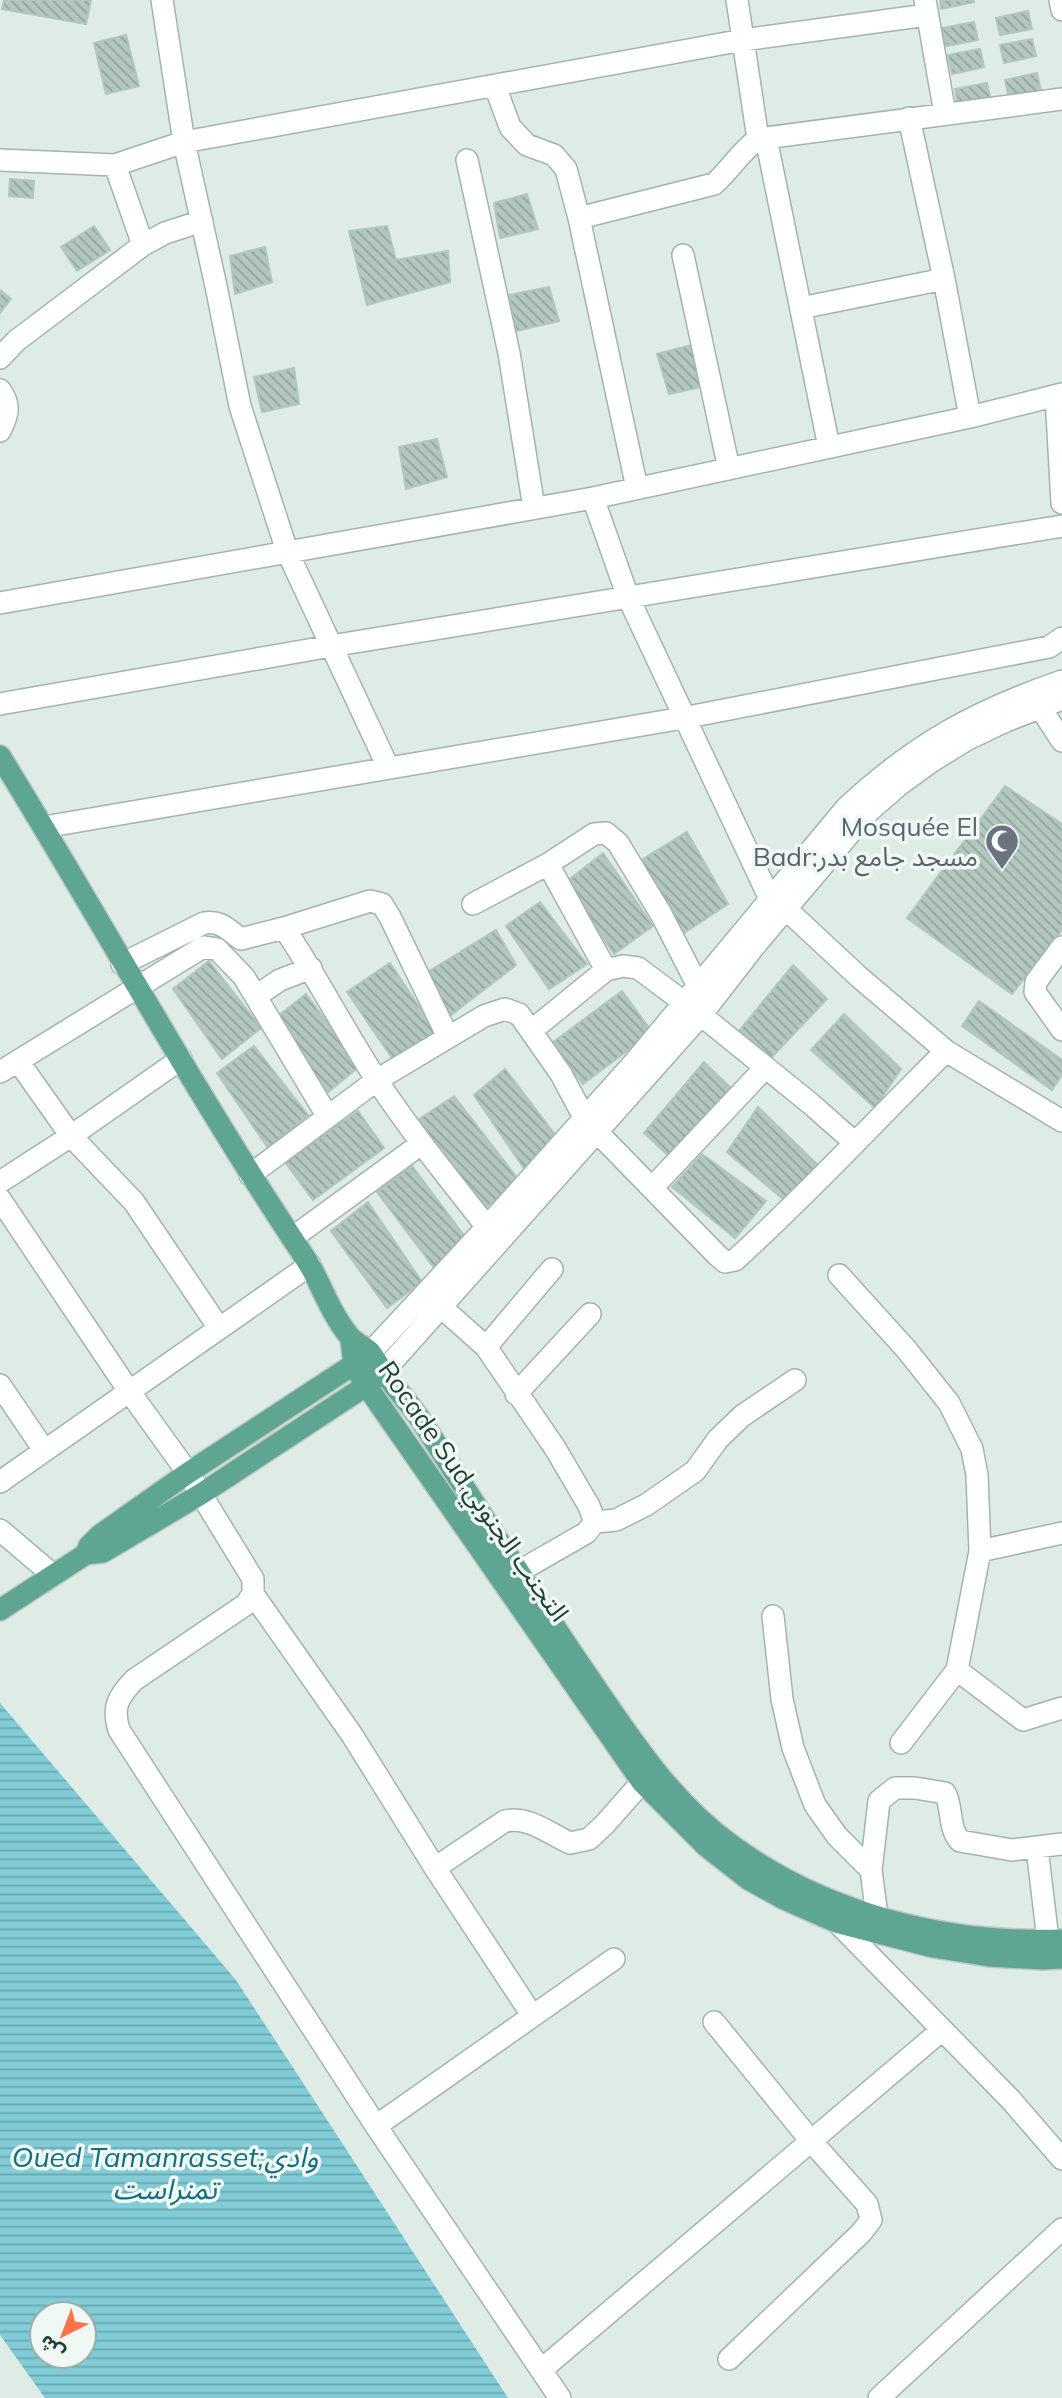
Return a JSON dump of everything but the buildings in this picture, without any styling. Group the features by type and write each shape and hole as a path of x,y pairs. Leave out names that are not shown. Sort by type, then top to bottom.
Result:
{"main road":[{"path":"0,756 250,1175 310,1265"},
{"name":"Rocade Sud,التجنب الجنوبي","path":"310,1265 375,1378 393,1420 634,1744 669,1786 725,1841 760,1865 804,1889 877,1916 937,1931 979,1937 1055,1940"},
{"path":"86,1554 89,1546 100,1535 188,1473 362,1359"},
{"path":"0,1610 86,1554 103,1552 201,1494 375,1378"},
{"name":"Rocade Sud,التجنب الجنوبي","path":"510,1577 642,1782 706,1846 748,1879 784,1899 836,1922 910,1942 989,1956 1062,1958"}],"street":[{"path":"162,0 184,142 240,406 287,551 388,767"},
{"path":"737,0 762,138 830,447"},
{"path":"1060,0 1062,10"},
{"path":"0,160 115,165 184,142 926,7 945,114"},
{"path":"495,86 510,127 527,145 554,155 566,169 637,488"},
{"path":"579,218 714,184 745,149 762,138 1062,99"},
{"path":"909,118 970,416"},
{"path":"467,160 509,353 534,508"},
{"path":"115,165 143,245"},
{"path":"0,358 16,341 143,245 165,233 202,221"},
{"path":"683,255 729,468"},
{"path":"801,308 944,279"},
{"path":"0,390 7,400 6,419 0,431"},
{"path":"0,603 593,498 1059,395 1062,503"},
{"path":"593,498 628,597 683,718 778,905 946,1051 1062,1121"},
{"path":"0,704 331,646 1062,526"},
{"path":"44,827 683,718 1049,647 1062,638"},
{"path":"1037,699 1062,681"},
{"path":"1037,699 1062,741"},
{"path":"375,1378 440,1306 778,905 847,807 915,750 992,707 1037,699 1062,699"},
{"path":"473,904 548,864 594,834 606,833 618,842 661,914 698,986"},
{"path":"548,864 606,970"},
{"path":"122,964 204,923 213,921 222,924 241,939 370,901 382,904 390,917 448,1037"},
{"path":"284,928 311,968 377,1080 421,1144 487,1227"},
{"path":"692,1009 698,986 750,938"},
{"path":"0,1072 203,947 217,949 244,977 328,1117"},
{"path":"1062,947 1036,982 1035,992 1062,1030"},
{"path":"530,1031 606,970 623,965 638,968 811,1104 854,1142"},
{"path":"256,996 280,981 311,968"},
{"path":"250,1175 377,1080 484,1016 505,1009 519,1014 561,1074 591,1126 718,1256 725,1262 735,1261 788,1213 854,1142 946,1051"},
{"path":"0,1182 181,1059"},
{"path":"18,1061 71,1136 134,1202 219,1328"},
{"path":"652,1188 765,1068"},
{"path":"362,1359 487,1227 591,1126"},
{"path":"292,1238 421,1144"},
{"path":"0,1199 129,1391 188,1473 253,1579 253,1594 352,1735 435,1868 532,2015"},
{"path":"0,1482 310,1265"},
{"path":"486,1347 552,1269"},
{"path":"839,1275 906,1349 949,1403 972,1449 977,1475 980,1551 957,1670 901,1743"},
{"path":"440,1306 486,1347 555,1448 589,1506 595,1522"},
{"path":"516,1394 590,1314"},
{"path":"510,1577 586,1533 595,1522 616,1520 646,1505 695,1471 718,1440 742,1416 796,1380"},
{"path":"0,1384 44,1450"},
{"path":"0,1530 52,1575"},
{"path":"980,1551 1062,1534"},
{"path":"253,1594 234,1614 134,1680 122,1693 114,1715 119,1730 376,2126 560,2398"},
{"path":"772,1616 782,1699 793,1748 815,1805 837,1836 871,1870"},
{"path":"957,1670 1023,1720 1062,1708"},
{"path":"435,1868 505,1821 519,1818 570,1843 589,1839 642,1782"},
{"path":"877,1916 871,1870 879,1801 895,1788 945,1793 954,1834 960,1841 1012,1850 1062,1844"},
{"path":"1037,1847 1055,1940"},
{"path":"804,1889 1011,2100 1062,2160"},
{"path":"376,2126 614,1959"},
{"path":"714,2022 811,2141 867,2204 871,2220 861,2233 729,2359"},
{"path":"541,2370 943,2030"},
{"path":"879,2398 1062,2229"}],"water":[{"name":"Oued Tamanrasset;وادي تمنراست","path":"0,1703 236,1980 508,2398 45,2398 0,2335"}],"place":[{"name":"Mosquée El Badr;مسجد جامع بدر","path":"1002,871"}]}
